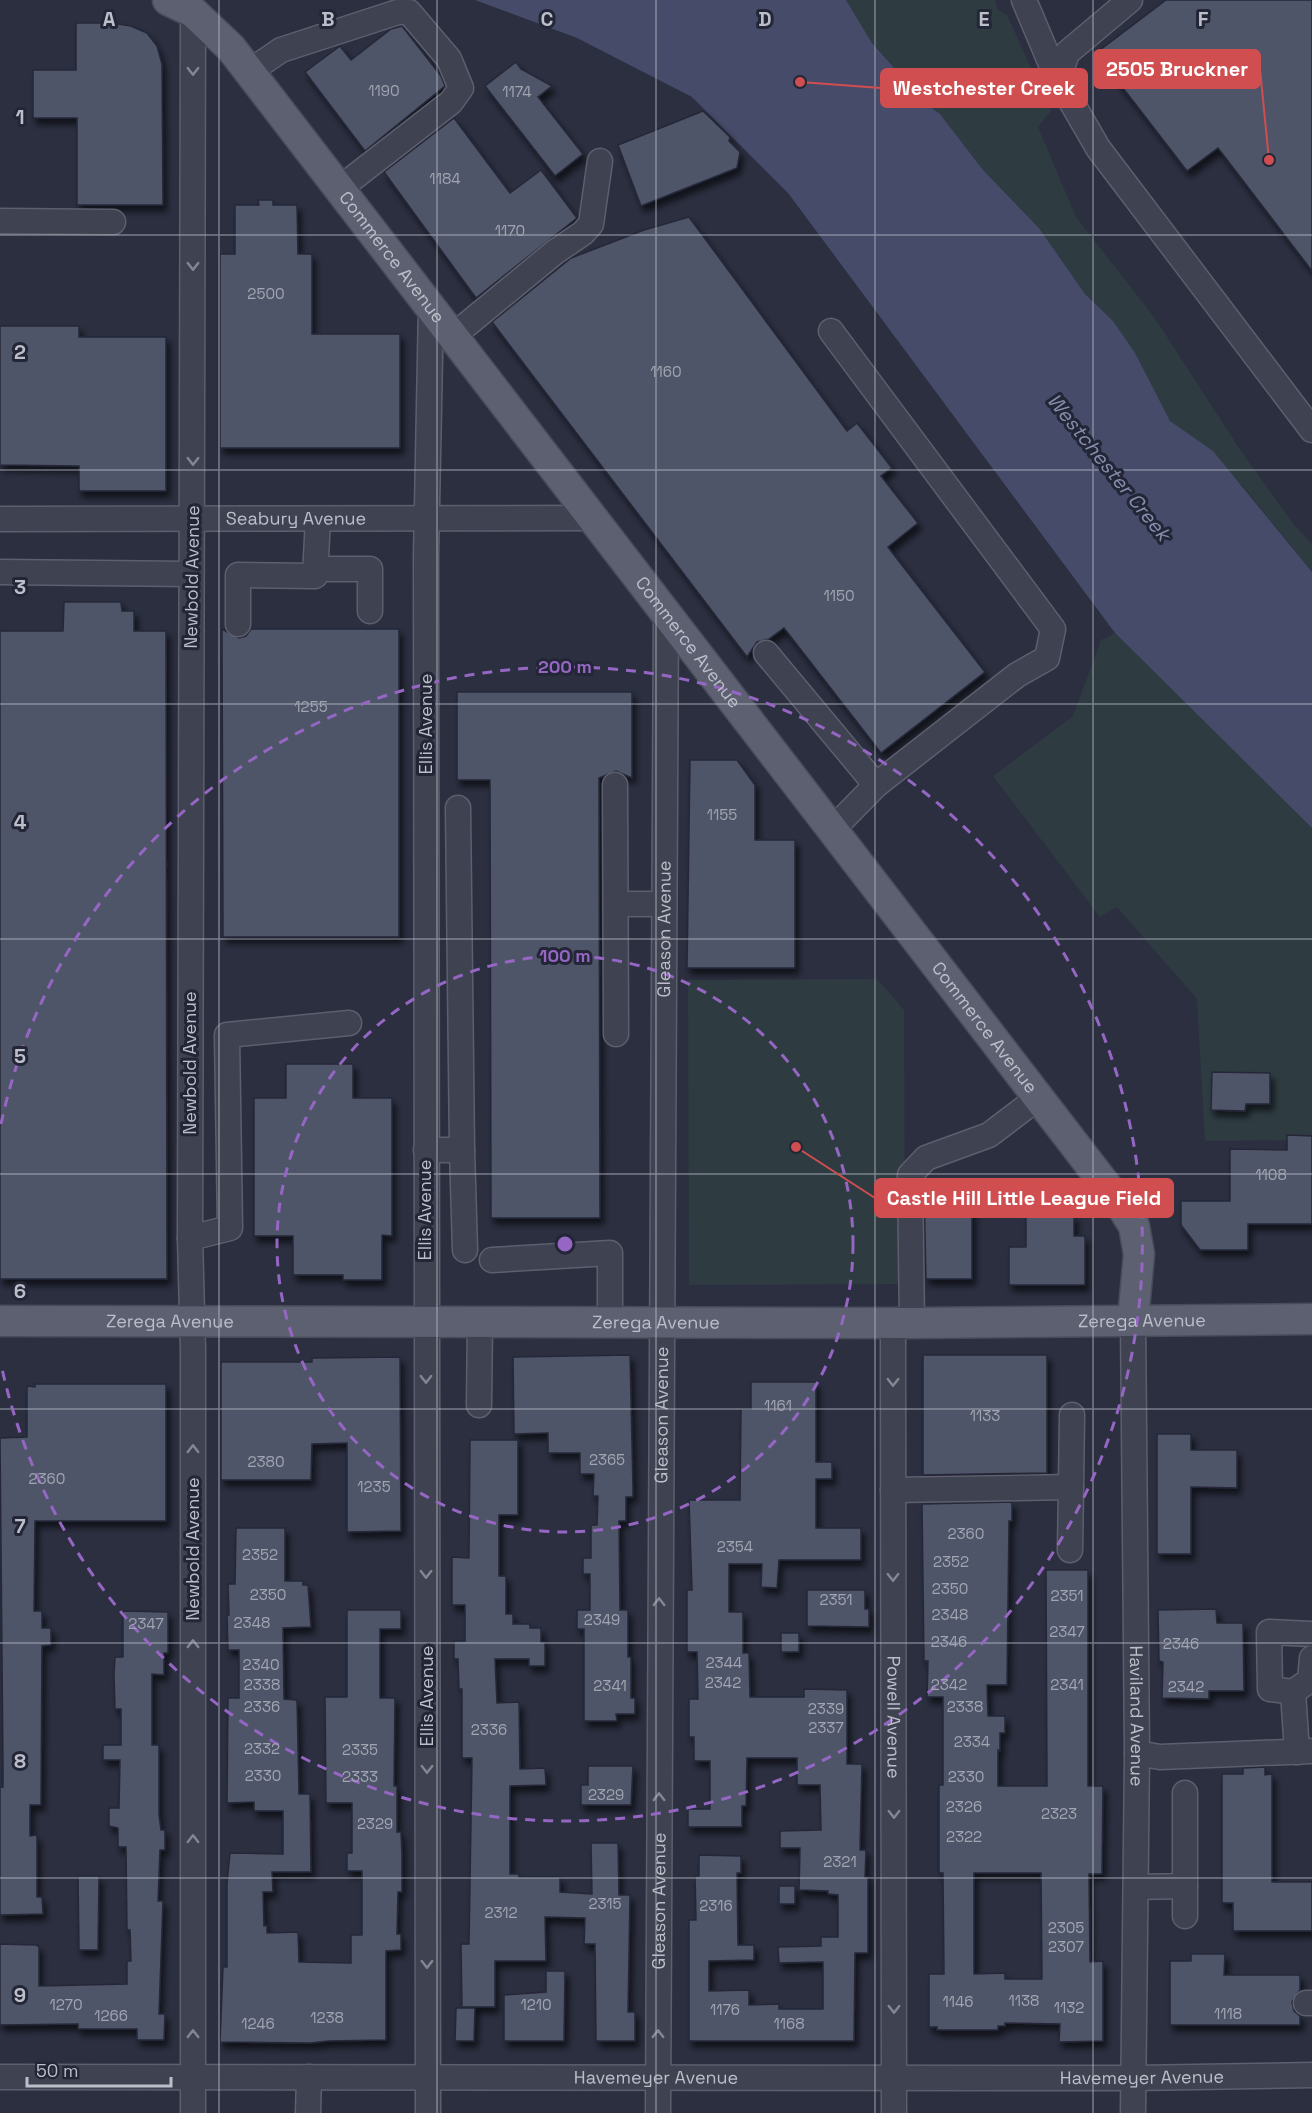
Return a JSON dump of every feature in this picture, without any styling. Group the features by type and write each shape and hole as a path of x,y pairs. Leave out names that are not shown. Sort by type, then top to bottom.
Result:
{"main road":[{"name":"Commerce Avenue","path":"180,6 231,48 1121,1205 1134,1226 1138,1254 1133,1320"},
{"name":"Zerega Avenue","path":"0,1321 903,1323 1312,1319"}],"street":[{"path":"1024,0 1064,94 1098,153 1312,435"},
{"path":"1130,0 1067,53 1060,75 1064,89 1098,148 1312,430"},
{"name":"Newbold Avenue","path":"180,6 193,519 190,1238 193,2113"},
{"path":"249,72 281,50 398,12 409,12 449,59 461,88 451,102 339,189"},
{"path":"453,336 555,252 583,233 591,224 600,161"},
{"path":"0,221 113,222"},
{"name":"Ellis Avenue","path":"428,2113 426,519 431,308"},
{"path":"831,331 1053,629 1047,658 1017,675 876,785 833,829"},
{"name":"Seabury Avenue","path":"0,519 592,518"},
{"path":"238,624 238,575 315,576 318,519"},
{"path":"315,569 370,569 370,611"},
{"path":"0,572 191,574"},
{"name":"Gleason Avenue","path":"658,2113 660,1321 666,611"},
{"path":"766,653 876,785"},
{"path":"615,785 616,1034"},
{"path":"458,808 465,1250"},
{"path":"616,904 664,904"},
{"path":"190,1238 230,1228 227,1035 349,1023"},
{"name":"Powell Avenue","path":"894,2113 893,1490 910,1175 926,1158 989,1135 1038,1097"},
{"path":"426,1150 462,1150"},
{"path":"492,1260 610,1253 610,1321"},
{"name":"Haviland Avenue","path":"1133,1320 1137,1753 1133,2113"},
{"path":"479,1405 480,1321"},
{"path":"1070,1550 1071,1415"},
{"path":"893,1490 1071,1487"},
{"path":"1312,1634 1269,1632 1270,1689 1293,1692 1310,1680 1312,1658"},
{"path":"1137,1753 1160,1757 1304,1752 1293,1692"},
{"path":"1185,1793 1185,1916"},
{"path":"1136,1887 1185,1886"},
{"name":"Havemeyer Avenue","path":"0,2077 1134,2078 1312,2075"},
{"path":"308,2113 309,2077"}],"shaded area":[{"path":"846,0 995,0 998,10 1007,15 1051,111 1038,127 1076,217 1154,317 1243,454 1295,526 1312,544 1312,572 1242,485 1170,421 1113,321 1085,294 1039,228 983,170 940,114 926,104 872,43"},
{"path":"1115,633 1312,828 1312,1140 1205,1141 1197,999 1117,907 1100,917 993,776 1073,716 1101,640"},
{"path":"877,979 904,1010 905,1284 689,1285 688,980"}],"water":[{"path":"475,0 846,0 872,43 926,104 940,114 983,170 1039,228 1085,294 1113,321 1135,353 1170,421 1213,451 1312,572 1312,828 1115,633 788,193 692,97 577,38"}],"building":[{"path":"1166,0 1312,0 1312,271 1218,148 1187,171 1096,53"},
{"path":"76,23 112,23 131,26 147,33 157,46 162,64 163,205 77,205 77,118 33,118 33,70 76,70"},
{"path":"402,26 441,76 445,86 365,151 305,72 340,46 351,60 391,29"},
{"path":"516,62 521,69 552,86 538,97 583,154 555,176 485,86"},
{"path":"703,111 730,137 729,141 740,152 737,168 641,206 618,145"},
{"path":"454,118 510,193 541,170 577,218 476,298 384,172"},
{"path":"258,200 273,200 273,205 297,205 298,254 312,254 312,334 400,334 400,448 220,448 220,254 235,254 235,205 259,205"},
{"path":"689,217 847,431 857,423 892,468 881,476 918,523 888,547 985,672 881,753 784,628 769,639 757,642 747,657 492,322 571,258 644,230"},
{"path":"0,326 79,326 79,337 166,337 166,491 79,491 79,466 0,465"},
{"path":"64,602 121,602 122,611 134,611 134,631 166,631 167,1279 0,1279 0,631 63,631"},
{"path":"222,629 239,638 246,636 251,629 399,629 399,937 223,937"},
{"path":"457,692 632,692 632,778 616,771 599,778 600,1218 491,1218 490,780 457,780"},
{"path":"690,760 737,760 755,785 755,840 795,840 795,968 687,968"},
{"path":"286,1064 353,1064 353,1098 392,1098 392,1236 382,1235 382,1280 343,1280 343,1275 293,1275 293,1236 254,1236 254,1098 286,1098"},
{"path":"1212,1072 1270,1073 1270,1104 1246,1104 1245,1111 1211,1110"},
{"path":"1287,1135 1312,1136 1312,1224 1248,1224 1248,1250 1200,1250 1181,1225 1181,1201 1230,1201 1230,1149 1287,1150"},
{"path":"924,1190 972,1190 972,1279 926,1279"},
{"path":"1026,1215 1074,1215 1074,1236 1085,1236 1085,1285 1009,1285 1009,1247 1026,1247"},
{"path":"630,1355 633,1497 626,1497 626,1521 619,1521 620,1610 628,1610 628,1657 631,1657 631,1698 635,1698 635,1714 616,1714 617,1721 584,1721 584,1629 577,1629 577,1610 590,1610 590,1574 583,1574 583,1558 591,1558 591,1525 597,1525 598,1496 593,1496 594,1474 580,1474 580,1453 548,1453 548,1433 514,1434 513,1357"},
{"path":"923,1355 1047,1355 1047,1473 923,1475"},
{"path":"400,1357 401,1531 347,1532 347,1443 312,1444 311,1480 221,1480 221,1362 312,1362 312,1358"},
{"path":"751,1382 816,1382 816,1462 832,1462 832,1479 816,1479 816,1528 861,1528 861,1560 779,1560 777,1588 761,1587 762,1564 729,1564 729,1612 743,1612 743,1653 749,1653 750,1697 804,1697 804,1689 847,1690 847,1764 862,1764 860,1850 866,1850 865,1877 868,1877 868,1953 855,1953 854,2041 689,2041 689,1920 696,1920 695,1876 699,1876 699,1855 741,1856 741,1873 737,1873 738,1945 754,1945 754,1960 709,1961 709,1991 749,1990 749,2005 779,2004 779,2009 823,2009 823,1962 779,1963 778,1947 821,1946 821,1937 838,1937 838,1895 828,1894 828,1891 799,1890 800,1848 780,1848 780,1831 821,1830 820,1785 797,1785 797,1758 747,1758 746,1806 742,1806 742,1827 688,1827 688,1809 710,1809 710,1761 694,1761 694,1737 689,1737 689,1699 698,1699 697,1652 687,1652 687,1590 692,1590 689,1500 740,1500 741,1409 751,1409"},
{"path":"35,1384 166,1384 166,1521 35,1521 34,1611 42,1611 42,1628 51,1628 51,1645 42,1646 41,1805 30,1805 30,1836 37,1835 37,1897 42,1897 43,1914 0,1915 0,1787 3,1787 3,1767 0,1438 27,1437 27,1386 35,1387"},
{"path":"1157,1434 1191,1434 1191,1450 1237,1450 1237,1488 1191,1487 1191,1554 1157,1554"},
{"path":"470,1440 518,1440 518,1515 499,1515 499,1576 506,1576 506,1614 513,1614 513,1624 530,1624 530,1628 541,1628 541,1642 545,1642 545,1666 529,1666 529,1659 495,1659 497,1703 519,1702 520,1769 545,1768 546,1785 510,1786 510,1874 519,1874 519,1877 560,1877 560,1892 592,1894 591,1843 618,1843 619,1895 630,1895 628,2012 635,2012 635,2041 596,2041 595,1944 584,1944 585,1918 545,1917 546,1961 495,1961 495,2007 462,2007 461,1944 469,1944 472,1758 462,1758 462,1689 459,1689 458,1659 454,1659 454,1641 465,1641 465,1605 452,1605 452,1557 469,1558"},
{"path":"1012,1502 1012,1521 1009,1521 1007,1685 987,1685 988,1716 1005,1716 1005,1733 1000,1733 1000,1751 998,1750 998,1786 1047,1786 1046,1570 1088,1570 1088,1786 1103,1786 1102,1874 1089,1874 1090,1962 1103,1961 1103,2041 1059,2042 1060,2024 1005,2023 1005,2026 998,2026 998,2030 937,2030 937,2027 929,2027 929,1974 944,1974 943,1873 939,1873 939,1785 943,1785 943,1697 927,1697 928,1661 924,1661 922,1504","holes":["974,1873 1041,1873 1042,1979 1005,1979 1005,1973 974,1974"]},
{"path":"236,1528 285,1528 285,1581 303,1581 303,1585 308,1585 311,1627 283,1628 284,1699 297,1700 299,1794 310,1794 311,1872 272,1872 273,1892 263,1892 264,1926 267,1925 267,1933 298,1932 299,1962 351,1963 351,1935 362,1935 362,1871 347,1871 347,1853 352,1853 352,1803 326,1803 325,1697 347,1697 347,1610 401,1610 401,1629 380,1629 380,1698 395,1698 394,1786 397,1786 397,1832 401,1832 402,1854 402,1892 398,1892 397,1934 401,1934 401,1950 386,1951 386,2040 311,2043 220,2042 223,1967 227,1967 227,1883 230,1853 283,1854 283,1811 254,1811 254,1802 227,1803 228,1698 239,1698 239,1650 228,1650 227,1615 229,1615 228,1584 235,1584"},
{"path":"807,1590 865,1590 865,1609 869,1609 869,1627 807,1626"},
{"path":"1216,1609 1217,1623 1243,1623 1244,1691 1209,1691 1209,1699 1162,1698 1163,1662 1159,1661 1158,1610"},
{"path":"123,1611 168,1612 168,1653 164,1653 164,1675 152,1674 152,1745 159,1745 159,1815 161,1830 165,1830 165,1850 160,1850 158,1901 163,1901 159,2014 165,2014 164,2040 137,2040 137,2029 78,2029 78,2024 0,2025 0,1944 39,1947 39,1986 127,1984 127,1961 131,1961 130,1930 127,1930 126,1847 118,1847 118,1828 109,1826 109,1808 119,1808 120,1760 103,1760 103,1745 121,1745 121,1709 115,1709 114,1674 115,1657 123,1657"},
{"path":"781,1633 799,1633 799,1652 781,1652"},
{"path":"588,1766 633,1766 631,1805 581,1805 581,1785 588,1785"},
{"path":"1265,1767 1265,1775 1272,1774 1272,1882 1312,1882 1312,1931 1233,1931 1233,1903 1222,1903 1222,1774 1243,1774 1243,1768"},
{"path":"78,1876 99,1876 98,1950 79,1950"},
{"path":"779,1886 795,1886 795,1904 779,1904"},
{"path":"1191,1954 1225,1954 1224,1975 1300,1975 1300,1990 1292,2002 1294,2011 1300,2016 1300,2025 1170,2025 1170,1961 1191,1961"},
{"path":"546,1971 565,1971 564,2041 504,2041 504,1995 546,1992"},
{"path":"456,2008 475,2008 474,2041 455,2041"}],"place":[{"name":"Westchester Creek","path":"800,82"},
{"name":"2505 Bruckner","path":"1269,160"},
{"name":"Castle Hill Little League Field","path":"796,1147"}]}
